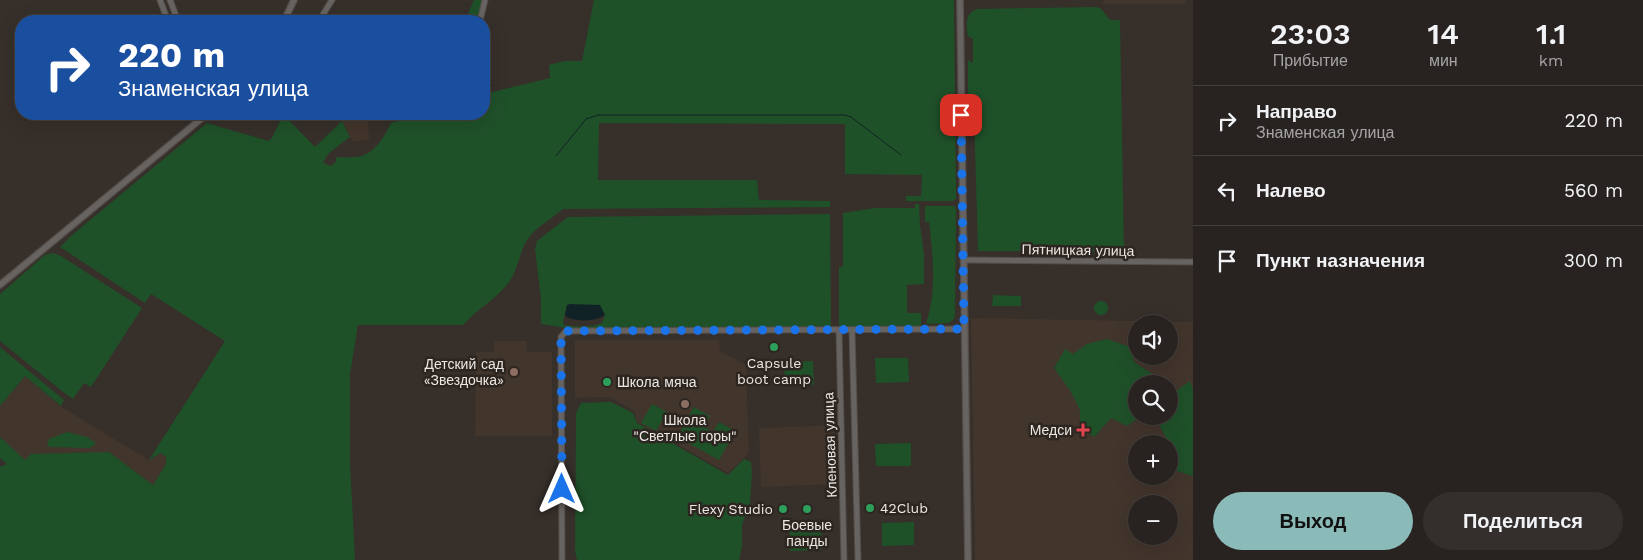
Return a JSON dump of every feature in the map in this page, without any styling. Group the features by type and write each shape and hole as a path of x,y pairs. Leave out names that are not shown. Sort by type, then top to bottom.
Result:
{"street":[{"path":"160,0 166,15"},
{"path":"170,0 176,15"},
{"path":"287,15 294,0"},
{"path":"323,15 332,0"},
{"path":"481,15 485,0"},
{"path":"960,0 968,560"},
{"path":"0,285 199,120"},
{"name":"Пятницкая улица","path":"964,260 1193,262"},
{"path":"562,560 561,337 568,330 964,329"},
{"name":"Кленовая улица","path":"839,330 844,560"},
{"name":"Кленовая улица","path":"852,330 858,560"}],"shaded area":[{"path":"1103,0 1186,0 1185,4 1103,4"},
{"path":"372,120 368,121 369,140 353,142 342,121"},
{"path":"567,305 600,305 605,315 591,320 569,318 565,316"},
{"name":"Медси","path":"971,318 1128,321 1128,365 1178,365 1178,322 1193,322 1193,560 975,560"},
{"name":"Школа \"Светлые горы\"","path":"575,340 719,340 720,351 746,365 749,453 728,473 637,422 634,411 609,397 575,398"},
{"name":"Детский сад «Звездочка»","path":"494,341 526,341 527,352 552,352 552,436 475,436 476,352 494,352"},
{"path":"25,376 60,406 149,460 161,453 166,457 166,464 153,485 109,452 25,461 0,437 0,406"},
{"path":"833,425 835,484 761,487 759,428"}],"green space":[{"path":"474,0 482,0 479,15 468,15"},
{"path":"594,0 954,0 956,199 953,201 906,201 906,196 921,196 922,175 845,174 845,124 599,123 598,180 757,180 759,200 830,201 830,207 563,209 530,236 524,246 514,274 506,286 463,325 358,325 350,374 350,463 355,560 0,560 0,467 7,464 0,458 0,437 25,460 31,454 109,452 153,485 166,464 166,457 161,453 149,460 225,341 151,294 145,303 60,247 72,235 207,123 269,141 282,120 289,120 315,147 342,121 350,137 329,153 323,162 330,166 336,162 336,157 357,157 368,153 382,139 391,123 403,120 490,120 490,93 550,78 549,65 564,61 582,61"},
{"path":"1097,7 1110,20 1120,20 1124,252 978,251 974,113 968,101 968,60 973,63 973,39 968,36 968,17 977,9"},
{"path":"915,204 919,204 924,254 924,284 907,285 907,313 921,313 921,326 839,327 839,267 843,267 843,213 875,208 915,208"},
{"path":"925,206 955,206 955,314 954,319 949,323 926,324 932,298 933,273 929,222 925,222"},
{"path":"830,214 831,326 658,329 566,328 541,324 541,299 535,249 537,241 568,217","holes":["567,305 599,305 605,315 602,323 589,326 564,325"]},
{"path":"53,253 61,256 142,308 91,387 84,383 73,399 0,341 0,294 45,255"},
{"path":"993,295 1021,296 1021,306 992,306"},
{"path":"1098,301 1104,301 1108,308 1104,315 1098,315 1094,311 1094,305"},
{"path":"1107,339 1128,346 1128,365 1139,365 1154,375 1128,375 1128,425 1127,426 1111,418 1094,437 1080,427 1080,410 1071,392 1054,368 1065,349 1073,354 1087,344"},
{"path":"0,347 64,400 61,406 25,376 0,406"},
{"path":"875,358 908,358 909,382 876,383"},
{"path":"813,361 814,385 785,386 784,362"},
{"path":"1190,381 1193,390 1193,476 1178,471 1178,435 1164,435 1160,425 1178,425 1178,390"},
{"path":"611,402 633,413 637,423 728,475 744,459 751,462 750,503 742,525 742,547 739,560 577,560 575,551 576,413 581,403"},
{"path":"652,404 667,412 656,431 641,423"},
{"path":"694,407 710,416 705,426 688,417"},
{"path":"688,418 713,432 719,422 735,431 719,460 677,437"},
{"path":"67,432 87,437 96,443 90,448 47,446 49,439"},
{"path":"911,443 911,466 876,466 875,444"},
{"path":"914,522 914,545 882,546 882,523"},
{"path":"821,524 822,550 790,551 789,525"}],"waterway":[{"path":"556,156 586,119 598,115 845,115 851,117 901,155"}],"place":[{"name":"Capsule boot camp","path":"774,347"},
{"name":"Детский сад «Звездочка»","path":"514,372"},
{"name":"Школа мяча","path":"607,382"},
{"name":"Школа \"Светлые горы\"","path":"685,404"},
{"name":"Медси","path":"1083,430"},
{"name":"42Club","path":"870,508"},
{"name":"Flexy Studio","path":"783,509"},
{"name":"Боевые панды","path":"807,509"}],"route":[{"path":"562,489 561,337 568,330 964,329 961,115"}]}
